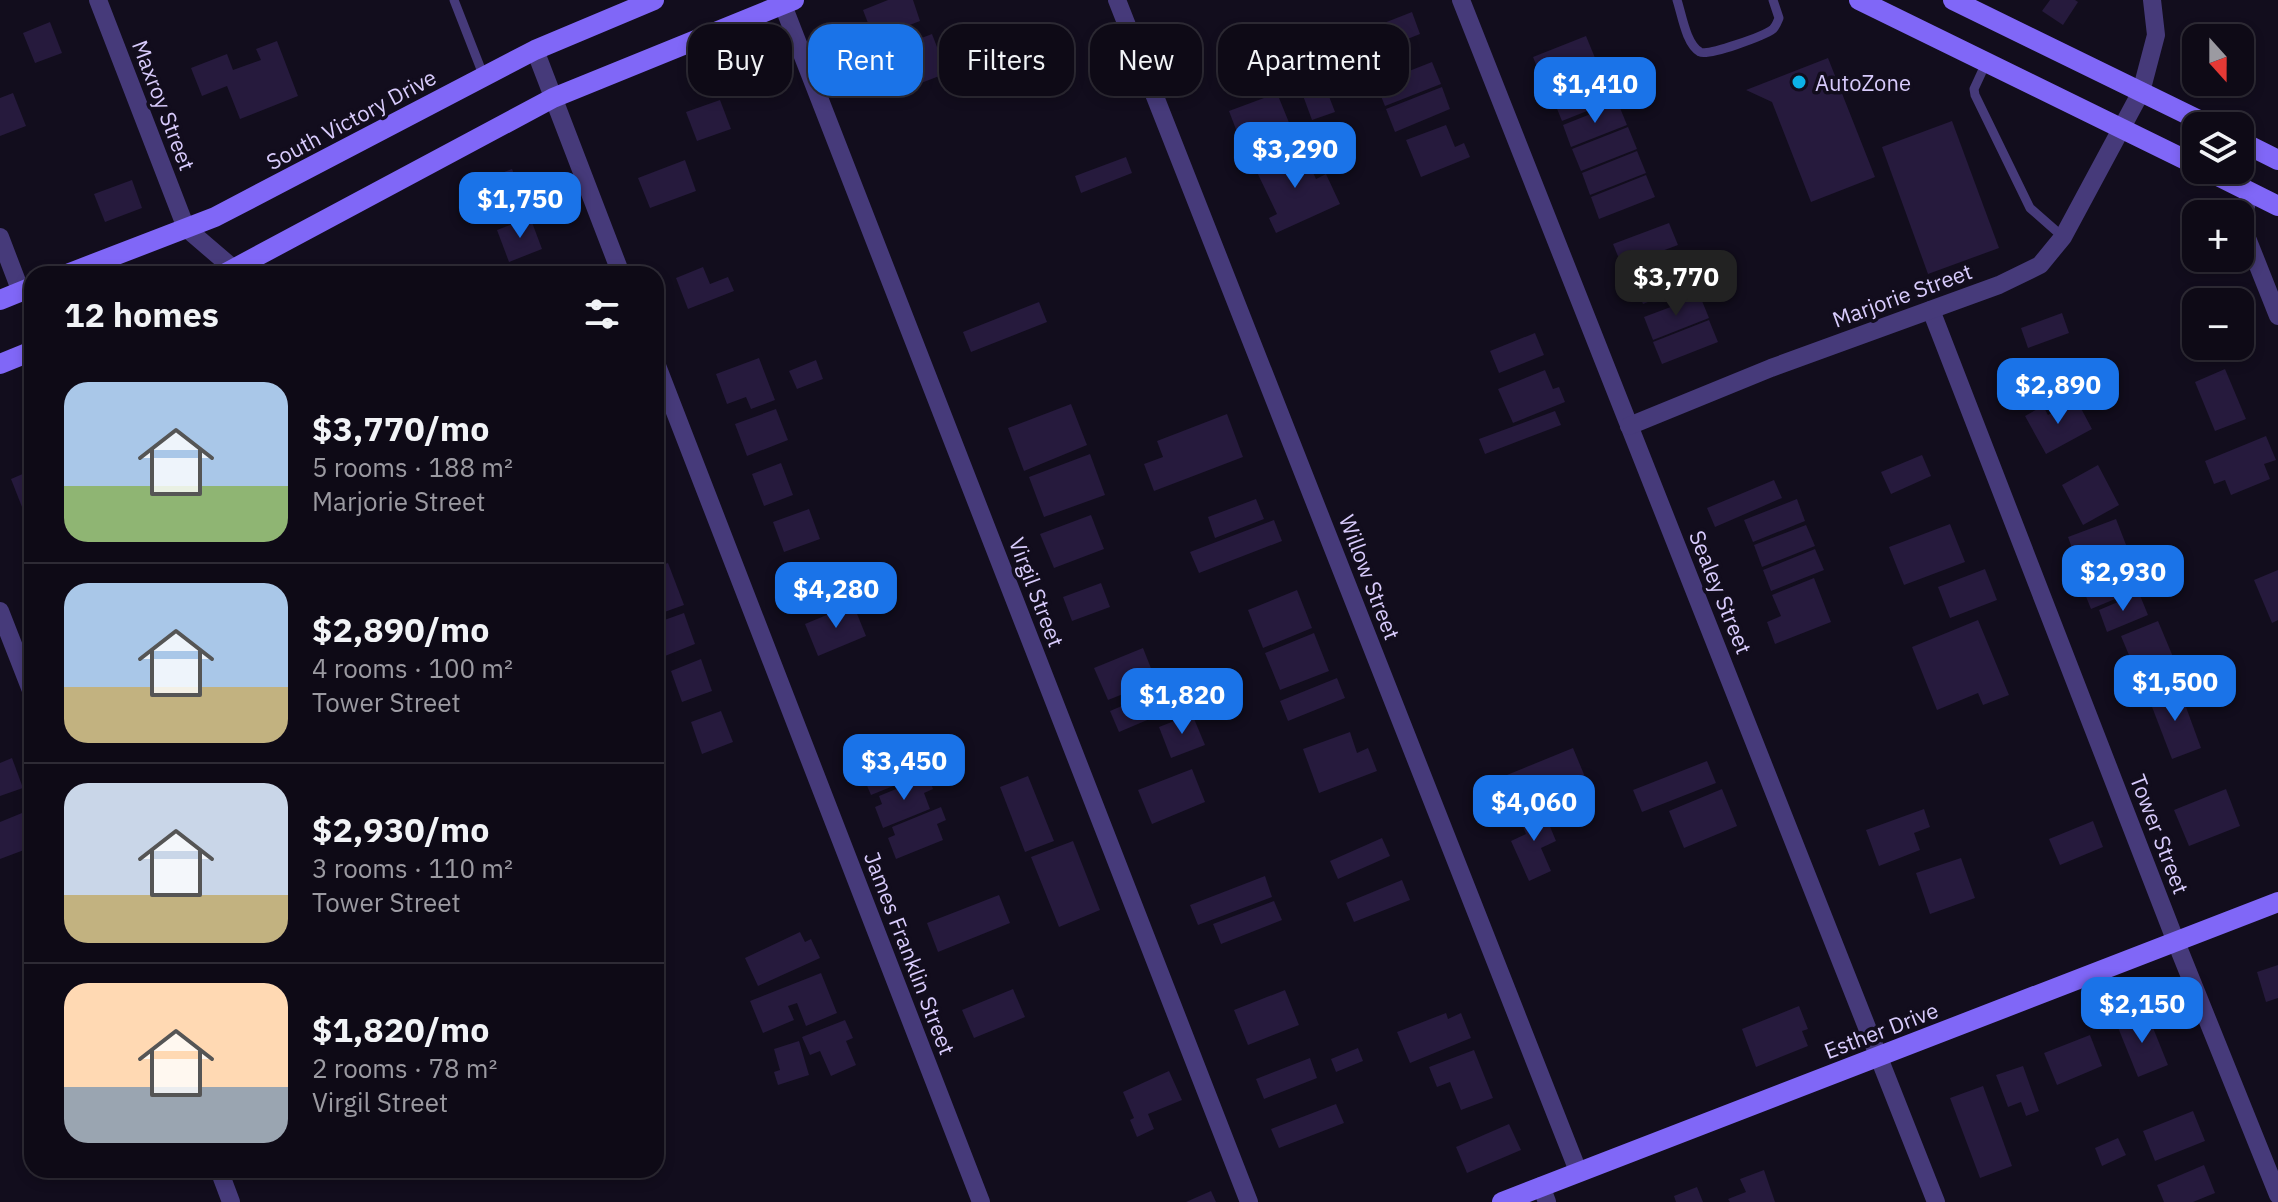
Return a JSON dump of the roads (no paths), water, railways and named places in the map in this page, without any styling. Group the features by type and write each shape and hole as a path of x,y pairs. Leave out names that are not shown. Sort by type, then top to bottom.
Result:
{"main road":[{"name":"South Victory Drive","path":"88,266 215,217 535,50 654,0"},
{"path":"1859,0 2182,158"},
{"path":"1953,0 2182,112"},
{"path":"245,266 553,98 786,1"},
{"path":"2254,148 2278,160"},
{"path":"2234,184 2278,206"},
{"path":"0,300 24,291"},
{"path":"0,364 24,354"},
{"name":"Esther Drive","path":"1502,1202 1544,1194 1578,1171 2278,902"}],"street":[{"name":"Maxroy Street","path":"98,0 186,228"},
{"name":"Willow Street","path":"1117,0 1578,1171"},
{"name":"Sealey Street","path":"1461,0 1936,1202"},
{"name":"Marjorie Street","path":"1629,426 1771,368 1999,285 2040,265 2063,237 2141,92 2156,35 2152,0"},
{"name":"Virgil Street","path":"786,1 1249,1202"},
{"path":"535,50 618,266"},
{"path":"2250,192 2241,223 2278,316"},
{"path":"186,228 225,266"},
{"path":"0,237 24,284"},
{"name":"Tower Street","path":"1931,310 2176,942 2278,1195"},
{"name":"James Franklin Street","path":"664,384 981,1202"},
{"path":"0,611 24,672"},
{"path":"222,1178 231,1202"}],"lane":[{"path":"454,0 484,77"},
{"path":"1677,0 1690,39 1698,51 1708,54 1775,28 1779,18 1773,0"},
{"path":"1986,62 1974,89 1975,95 2030,208 2063,237"}],"place":[{"name":"AutoZone","path":"1799,82"}]}
